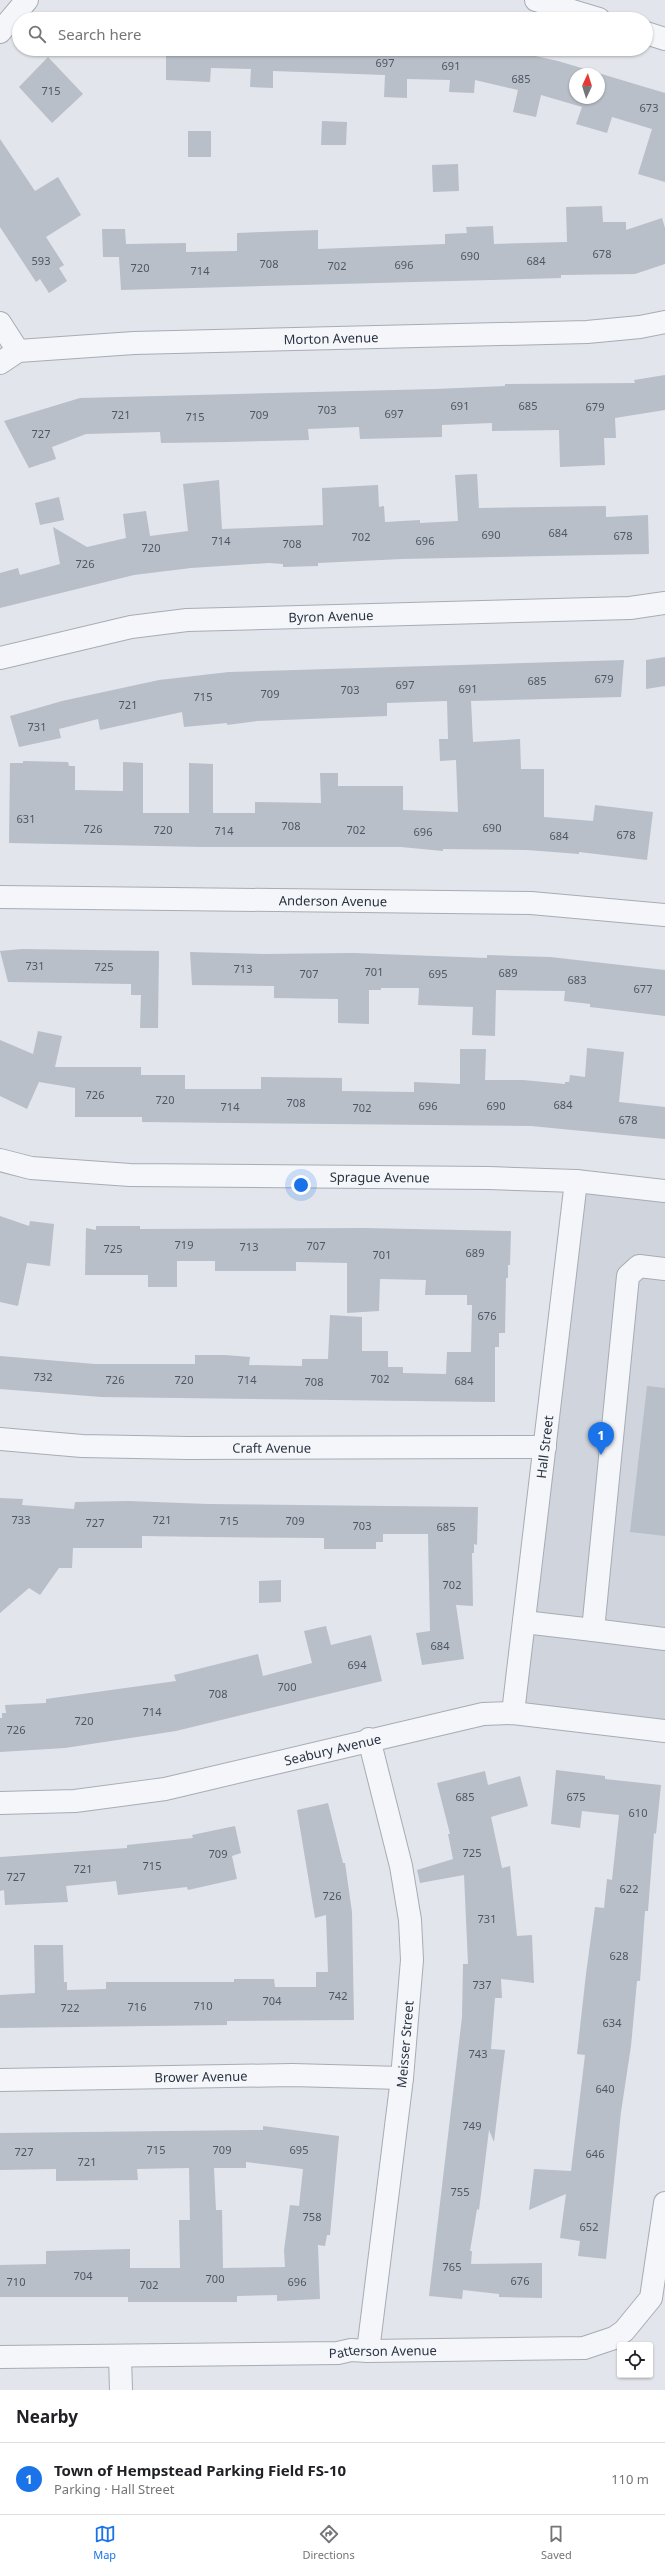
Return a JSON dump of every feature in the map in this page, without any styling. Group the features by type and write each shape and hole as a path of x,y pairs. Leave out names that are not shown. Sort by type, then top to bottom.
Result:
{"street":[{"path":"17,12 27,0"},
{"path":"536,0 576,12"},
{"path":"0,32 12,18"},
{"path":"653,35 665,39"},
{"name":"Morton Avenue","path":"0,363 18,351 134,343 587,332 640,327 665,322"},
{"path":"0,323 18,351"},
{"name":"Byron Avenue","path":"0,658 131,627 186,620 630,608 665,603"},
{"name":"Anderson Avenue","path":"0,897 531,904 665,915"},
{"name":"Sprague Avenue","path":"0,1160 31,1168 130,1175 576,1181 665,1192"},
{"name":"Hall Street","path":"512,1713 576,1181"},
{"path":"593,1630 628,1276 639,1266 665,1269"},
{"name":"Craft Avenue","path":"0,1439 82,1446 188,1448 545,1447"},
{"path":"524,1622 665,1639"},
{"name":"Seabury Avenue","path":"0,1803 75,1801 165,1789 369,1739 483,1714 512,1713 665,1731"},
{"name":"Meisser Street","path":"368,2352 402,2078 412,1960 410,1920 402,1866 369,1739"},
{"name":"Brower Avenue","path":"0,2080 292,2075 402,2078"},
{"name":"Patterson Avenue","path":"0,2357 338,2353 351,2350 368,2352 584,2348 614,2338 624,2331 651,2298 665,2203"},
{"path":"120,2356 121,2390"}],"shaded area":[{"path":"576,1185 665,1196 665,1731 513,1713"}],"building":[{"path":"166,56 536,56 581,68 569,68 569,103 541,95 536,117 513,112 518,90 475,80 474,93 449,92 450,80 407,79 407,98 384,97 385,75 273,71 273,88 250,87 251,69 211,68 210,82 166,80"},
{"path":"48,57 83,94 52,123 19,87"},
{"path":"605,75 665,93 665,182 638,174 652,129 612,117 607,133 576,124 582,107 572,104 605,104"},
{"path":"322,121 347,122 346,145 321,145"},
{"path":"188,131 211,131 211,157 188,157"},
{"path":"0,139 35,191 58,177 81,215 46,237 64,265 59,268 67,281 49,293 40,279 36,282 0,227"},
{"path":"458,164 459,191 433,192 432,165"},
{"path":"602,206 603,222 626,222 626,230 662,218 665,228 665,264 635,274 561,275 561,278 121,290 119,257 103,257 102,229 125,229 126,244 186,243 186,252 237,251 237,233 318,230 318,249 445,244 445,234 467,233 466,227 493,226 494,244 567,242 566,207"},
{"path":"665,375 665,410 615,418 616,438 604,438 605,465 560,467 559,430 492,431 492,423 442,425 442,437 360,439 359,427 308,429 309,440 161,443 160,432 86,434 52,447 56,459 29,468 4,421 80,398 435,389 505,386 505,384 635,383 634,380"},
{"path":"477,474 479,508 606,506 606,517 648,515 649,554 402,559 318,563 318,566 283,567 283,564 269,563 191,568 134,575 0,608 0,573 18,568 20,575 60,564 53,527 87,547 126,538 123,514 146,511 150,536 188,531 183,484 219,480 222,529 323,525 322,488 378,485 379,507 384,506 385,522 420,520 420,523 458,521 455,475"},
{"path":"59,497 64,520 40,525 35,503"},
{"path":"665,657 665,686 646,689 646,660"},
{"path":"624,660 621,697 471,701 473,742 520,739 521,769 544,769 544,817 593,821 595,805 653,812 647,860 579,852 579,854 527,850 443,849 443,851 401,847 203,847 9,843 10,763 23,763 23,761 68,762 69,766 75,766 75,790 123,791 123,762 143,763 143,813 189,813 189,763 213,764 213,813 255,813 255,802 321,803 320,773 338,773 338,786 403,786 403,810 458,812 456,760 440,761 439,739 448,739 447,701 387,703 387,716 257,721 227,725 227,723 184,727 182,712 100,730 98,719 59,729 61,738 19,747 10,716 62,701 159,680 229,672"},
{"path":"22,949 159,951 158,1028 140,1028 141,995 131,995 131,984 8,982 0,951"},
{"path":"190,952 264,954 354,953 487,958 487,955 550,957 665,970 665,1016 590,1007 590,1004 564,1001 565,991 496,990 495,1036 472,1035 473,1007 418,1005 419,988 381,988 381,990 369,990 369,1024 338,1023 338,999 274,998 274,986 192,985"},
{"path":"38,1031 62,1036 55,1067 141,1067 141,1075 185,1075 185,1089 261,1089 261,1077 342,1078 342,1091 414,1092 414,1082 460,1084 460,1049 486,1049 485,1080 523,1080 565,1084 565,1082 569,1082 570,1075 585,1077 587,1048 624,1052 619,1102 665,1107 665,1139 531,1126 142,1122 142,1117 75,1117 75,1088 39,1082 27,1109 0,1096 0,1040 33,1054"},
{"path":"0,1216 29,1226 30,1221 54,1224 50,1266 27,1263 18,1306 0,1302"},
{"path":"96,1226 140,1226 140,1229 363,1228 511,1231 510,1265 508,1265 508,1278 506,1278 505,1333 499,1333 499,1347 495,1347 495,1402 101,1397 0,1389 0,1356 95,1364 195,1364 195,1355 225,1355 250,1357 249,1365 302,1366 302,1359 328,1359 330,1315 362,1317 362,1351 388,1351 388,1367 403,1367 403,1373 446,1374 447,1352 471,1352 472,1305 467,1305 467,1295 425,1295 426,1280 380,1279 379,1311 347,1313 347,1263 296,1262 296,1271 215,1271 215,1261 177,1261 177,1287 148,1287 148,1275 85,1275 86,1228 96,1230"},
{"path":"647,1386 665,1388 665,1536 630,1532"},
{"path":"0,1498 23,1499 22,1505 74,1509 75,1502 128,1501 208,1504 478,1507 477,1545 474,1544 474,1553 472,1553 473,1606 456,1605 464,1659 422,1665 416,1633 430,1631 428,1534 383,1534 383,1542 376,1542 376,1549 324,1549 324,1538 142,1536 142,1548 73,1548 72,1568 59,1568 40,1595 29,1588 0,1613"},
{"path":"281,1580 281,1602 259,1603 259,1581"},
{"path":"326,1626 331,1645 371,1635 382,1681 176,1731 65,1748 0,1752 0,1718 2,1718 2,1713 6,1713 5,1705 46,1703 46,1699 176,1681 174,1675 258,1654 263,1676 312,1663 304,1631"},
{"path":"556,1770 605,1776 605,1779 661,1785 656,1834 654,1833 648,1911 645,1911 640,1981 637,1981 631,2046 621,2112 606,2259 578,2256 580,2241 560,2238 566,2194 529,2210 534,2169 571,2171 585,2055 577,2054 595,1907 604,1908 607,1879 612,1880 619,1815 582,1811 580,1828 551,1824"},
{"path":"485,1771 488,1785 520,1776 528,1806 491,1817 502,1868 510,1866 517,1936 532,1935 534,1983 501,1979 502,1998 495,1998 491,2049 505,2050 494,2142 489,2130 479,2210 477,2209 470,2251 472,2251 471,2264 542,2263 542,2298 499,2297 499,2294 463,2290 462,2299 429,2296 462,2017 463,1964 468,1964 464,1875 420,1883 417,1870 453,1859 448,1834 450,1834 437,1783"},
{"path":"328,1803 343,1863 345,1863 352,1912 354,2020 227,2021 227,2025 0,2028 0,1995 35,1993 34,1945 63,1945 64,1982 67,1982 67,1990 106,1989 106,1982 234,1982 234,1979 274,1979 275,1987 316,1987 316,1972 328,1972 326,1915 315,1918 297,1810"},
{"path":"235,1826 241,1853 232,1856 237,1879 188,1890 187,1887 118,1895 116,1881 66,1886 68,1902 5,1905 4,1890 0,1891 0,1857 127,1848 127,1845 193,1838 192,1835"},
{"path":"263,2126 339,2136 330,2235 327,2235 325,2246 318,2245 320,2299 277,2301 277,2295 237,2296 237,2302 128,2302 128,2297 0,2297 0,2265 46,2264 46,2251 130,2249 130,2268 180,2268 179,2220 190,2220 189,2168 137,2169 138,2180 56,2181 56,2169 0,2170 0,2133 263,2130","holes":["246,2162 303,2169 299,2206 290,2205 284,2250 285,2267 223,2268 222,2210 216,2210 214,2168 246,2168"]}],"place":[{"name":"Town of Hempstead Parking Field FS-10","path":"601,1455"}]}
